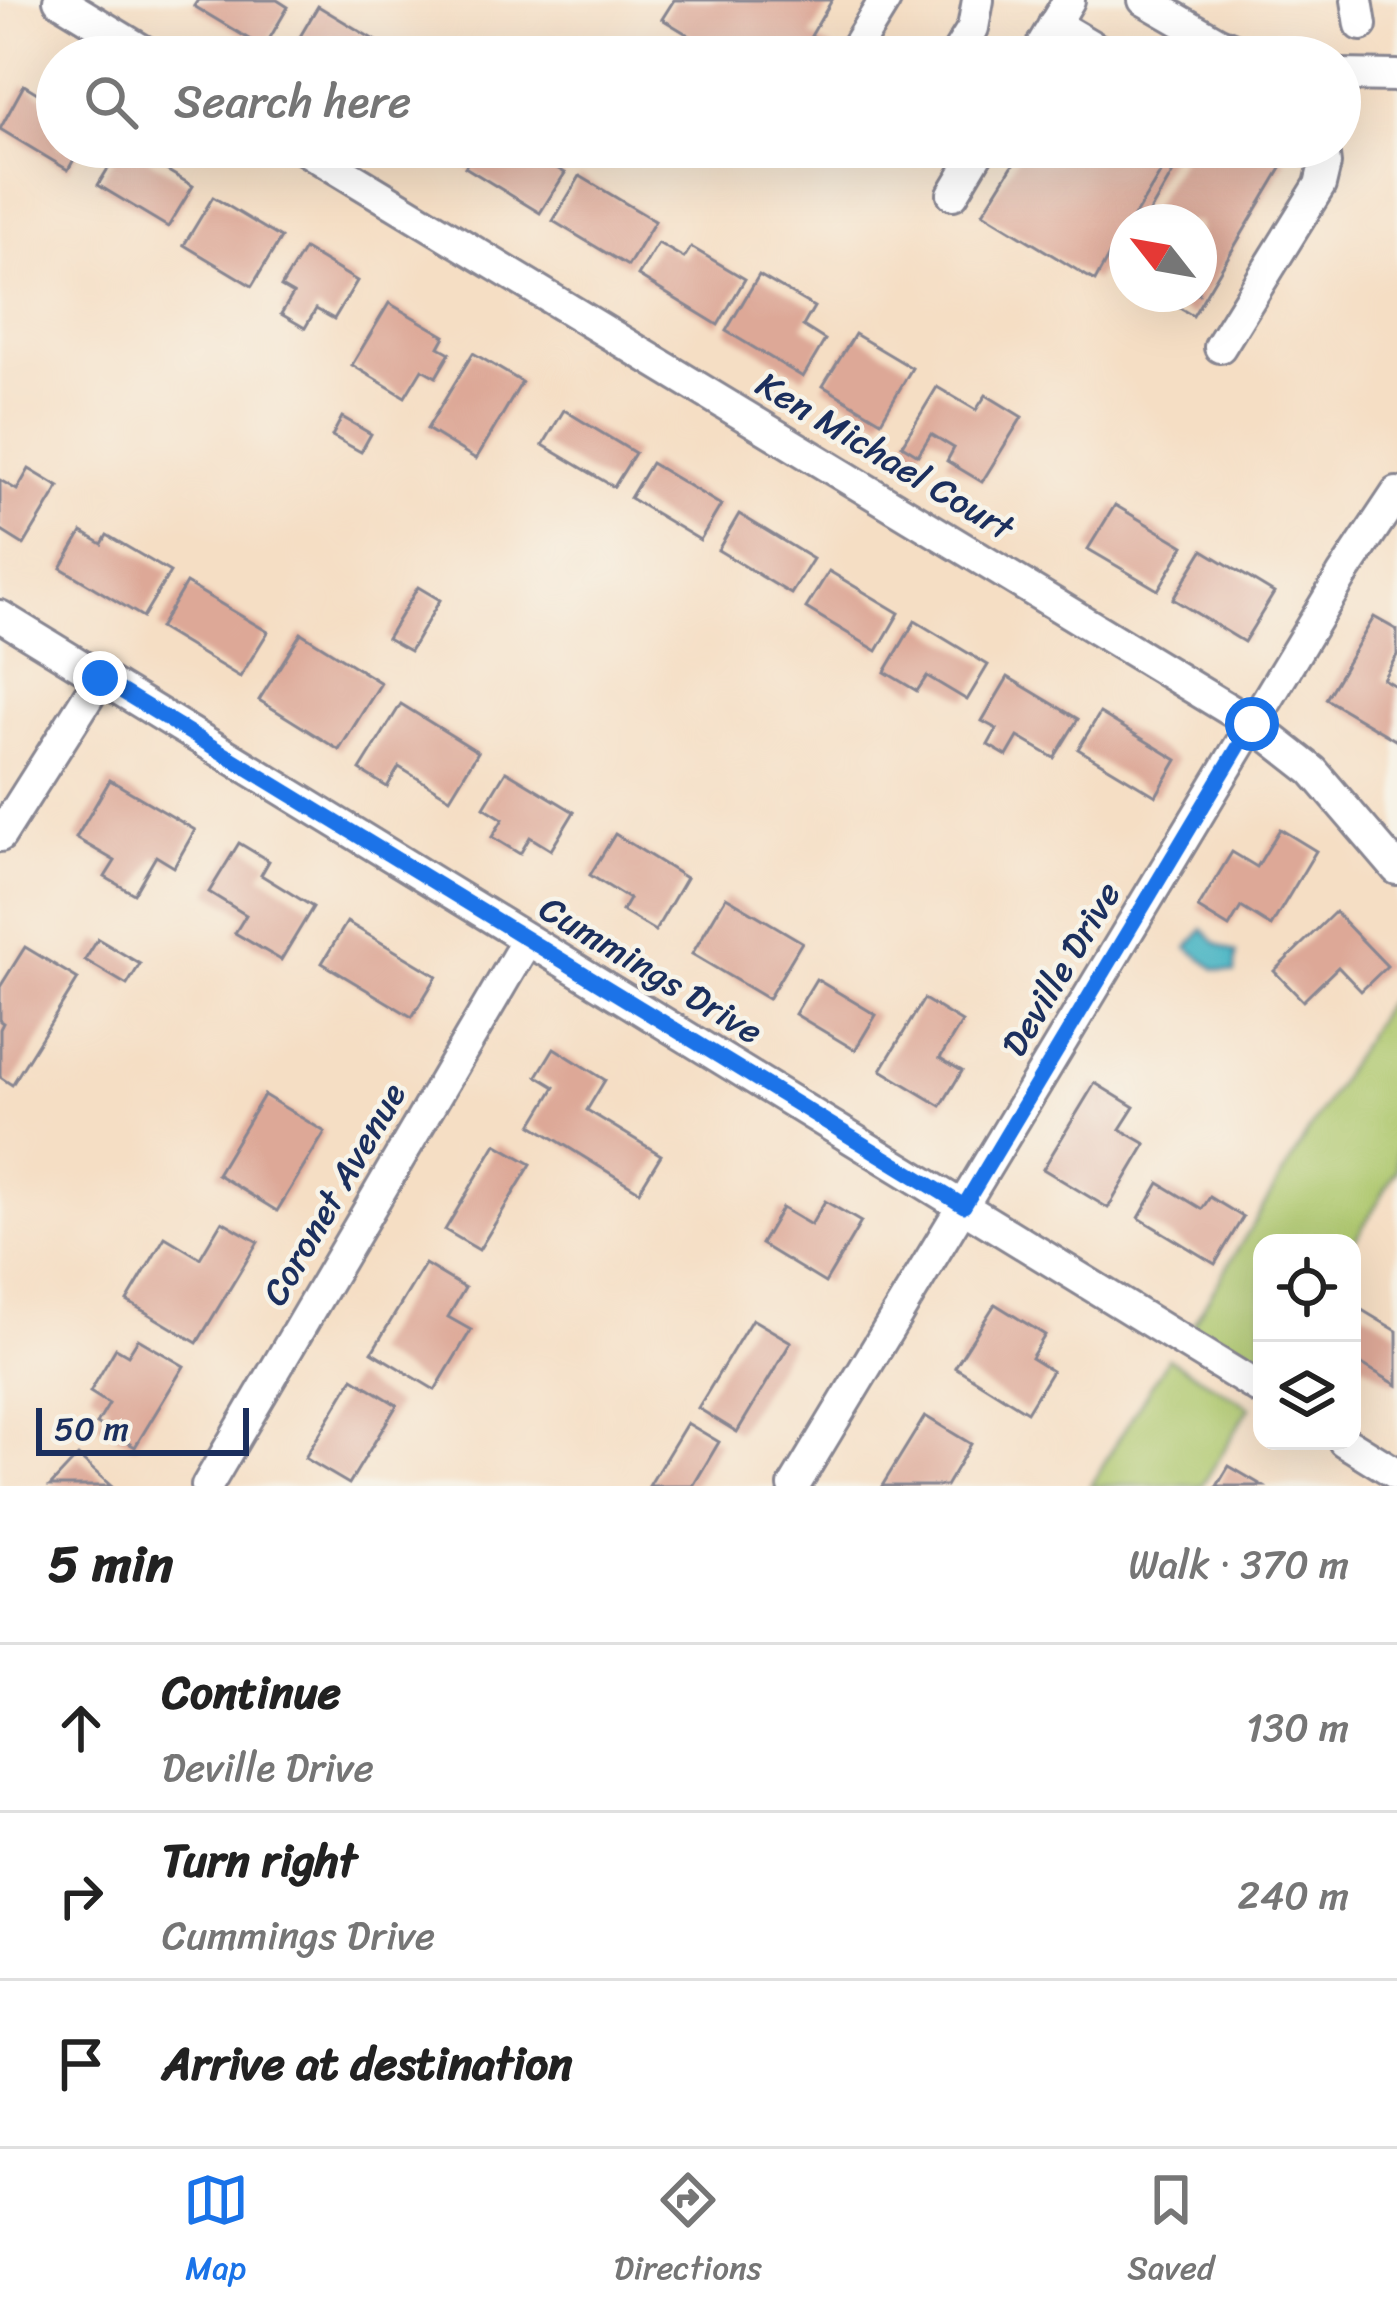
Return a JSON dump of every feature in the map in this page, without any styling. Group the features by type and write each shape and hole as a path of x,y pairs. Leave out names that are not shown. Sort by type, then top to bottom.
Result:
{"street":[{"path":"59,0 118,36"},
{"path":"863,36 885,0"},
{"path":"968,36 978,0"},
{"path":"1144,0 1195,36"},
{"path":"1062,12 1088,36"},
{"path":"1361,76 1397,76"},
{"name":"Ken Michael Court","path":"337,168 1252,724 1313,771 1397,869"},
{"path":"953,194 968,168"},
{"path":"1220,347 1321,185 1324,168"},
{"name":"Deville Drive","path":"794,1486 1342,574 1397,493"},
{"name":"Cummings Drive","path":"0,616 1253,1384"},
{"path":"0,836 100,678"},
{"name":"Coronet Avenue","path":"207,1486 527,940"},
{"path":"1358,1450 1397,1474"}],"green space":[{"path":"1397,985 1397,1170 1359,1234 1253,1234 1253,1365 1191,1327"},
{"path":"1168,1358 1250,1407 1202,1486 1090,1486"}],"water":[{"path":"1203,929 1216,943 1236,953 1235,973 1215,969 1188,948"}],"building":[{"path":"198,0 277,0 288,7 271,36 244,36 194,6"},
{"path":"674,0 832,0 811,36 690,36 662,19"},
{"path":"318,6 368,36 300,36"},
{"path":"24,85 36,92 36,151 0,129"},
{"path":"108,168 163,168 193,186 168,227 98,185"},
{"path":"467,168 557,168 565,173 540,213"},
{"path":"1011,168 1163,168 1142,204 1109,204 1109,255 1095,281 983,213"},
{"path":"1176,168 1281,168 1217,276 1217,204 1155,204"},
{"path":"580,176 655,221 628,266 553,221"},
{"path":"213,197 281,238 252,286 184,245"},
{"path":"658,243 684,258 691,247 745,279 718,325 638,276"},
{"path":"304,249 357,281 334,319 316,309 305,328 281,314 293,294 281,287"},
{"path":"759,275 814,307 803,326 825,340 803,377 726,331"},
{"path":"389,303 445,336 439,347 450,353 436,377 422,369 405,397 352,365"},
{"path":"855,334 912,368 881,421 823,386"},
{"path":"473,353 522,382 476,459 427,429"},
{"path":"937,387 976,410 986,395 1022,417 982,482 947,461 954,448 931,434 918,455 902,445"},
{"path":"564,410 635,453 614,487 543,445"},
{"path":"342,417 371,434 361,452 332,436"},
{"path":"651,463 721,505 700,540 630,498"},
{"path":"29,469 59,487 24,545 0,530 0,480 17,490"},
{"path":"1115,505 1184,546 1158,590 1088,549"},
{"path":"739,514 813,559 791,594 718,550"},
{"path":"82,532 102,544 107,535 170,572 143,617 61,568"},
{"path":"1203,550 1274,593 1244,642 1173,599"},
{"path":"829,571 899,613 877,651 806,608"},
{"path":"186,583 268,632 240,677 159,628"},
{"path":"418,587 440,600 410,651 387,638"},
{"path":"1374,617 1397,630 1397,655 1383,679 1397,687 1397,741 1326,699"},
{"path":"915,621 988,665 967,700 927,676 917,691 885,672"},
{"path":"301,633 381,683 339,750 259,700"},
{"path":"1008,677 1078,719 1054,758 1018,737 1007,756 988,745 997,729 982,721"},
{"path":"401,704 478,752 450,798 399,767 387,787 360,770"},
{"path":"1100,713 1177,760 1156,796 1078,749"},
{"path":"506,771 574,812 551,850 530,837 520,854 492,837 503,819 484,807"},
{"path":"110,780 195,830 174,867 156,856 134,894 105,877 115,861 76,838"},
{"path":"1280,829 1316,851 1271,926 1241,907 1229,927 1198,908 1232,852 1257,867"},
{"path":"615,834 686,878 655,931 622,911 629,899 590,875"},
{"path":"239,843 269,861 261,875 313,907 281,960 235,933 246,915 209,892"},
{"path":"726,897 802,942 768,999 692,954"},
{"path":"1335,912 1387,966 1361,991 1338,967 1303,1001 1274,971"},
{"path":"347,922 437,976 412,1017 322,963"},
{"path":"98,939 140,964 127,985 85,960"},
{"path":"25,947 78,979 12,1085 0,1077 0,987"},
{"path":"816,979 876,1015 855,1050 795,1014"},
{"path":"924,999 962,1022 940,1058 962,1071 941,1106 881,1070"},
{"path":"554,1048 605,1080 587,1110 661,1155 639,1191 532,1125 555,1087 537,1076"},
{"path":"1095,1083 1134,1107 1120,1129 1146,1144 1108,1208 1043,1169"},
{"path":"264,1095 325,1132 277,1211 217,1174"},
{"path":"496,1144 531,1164 479,1250 445,1230"},
{"path":"1159,1183 1202,1209 1210,1197 1243,1217 1215,1264 1139,1218"},
{"path":"825,1201 861,1222 825,1283 761,1244 782,1208 811,1225"},
{"path":"222,1221 258,1242 197,1343 127,1301 165,1237 200,1258"},
{"path":"425,1264 465,1288 448,1317 471,1330 435,1390 372,1352"},
{"path":"995,1304 1045,1335 1031,1358 1052,1371 1027,1412 955,1367"},
{"path":"1361,1309 1397,1331 1397,1385 1361,1363"},
{"path":"752,1319 791,1342 737,1432 698,1408"},
{"path":"138,1339 184,1366 135,1447 97,1424 109,1404 90,1392 116,1348 128,1355"},
{"path":"353,1378 397,1405 349,1484 305,1458"},
{"path":"925,1416 971,1444 946,1486 882,1486"},
{"path":"687,1423 719,1442 693,1486 649,1486"},
{"path":"78,1456 111,1486 50,1486"},
{"path":"1229,1466 1263,1486 1217,1486"}],"route":[{"path":"100,678 964,1206 1252,724"}]}
